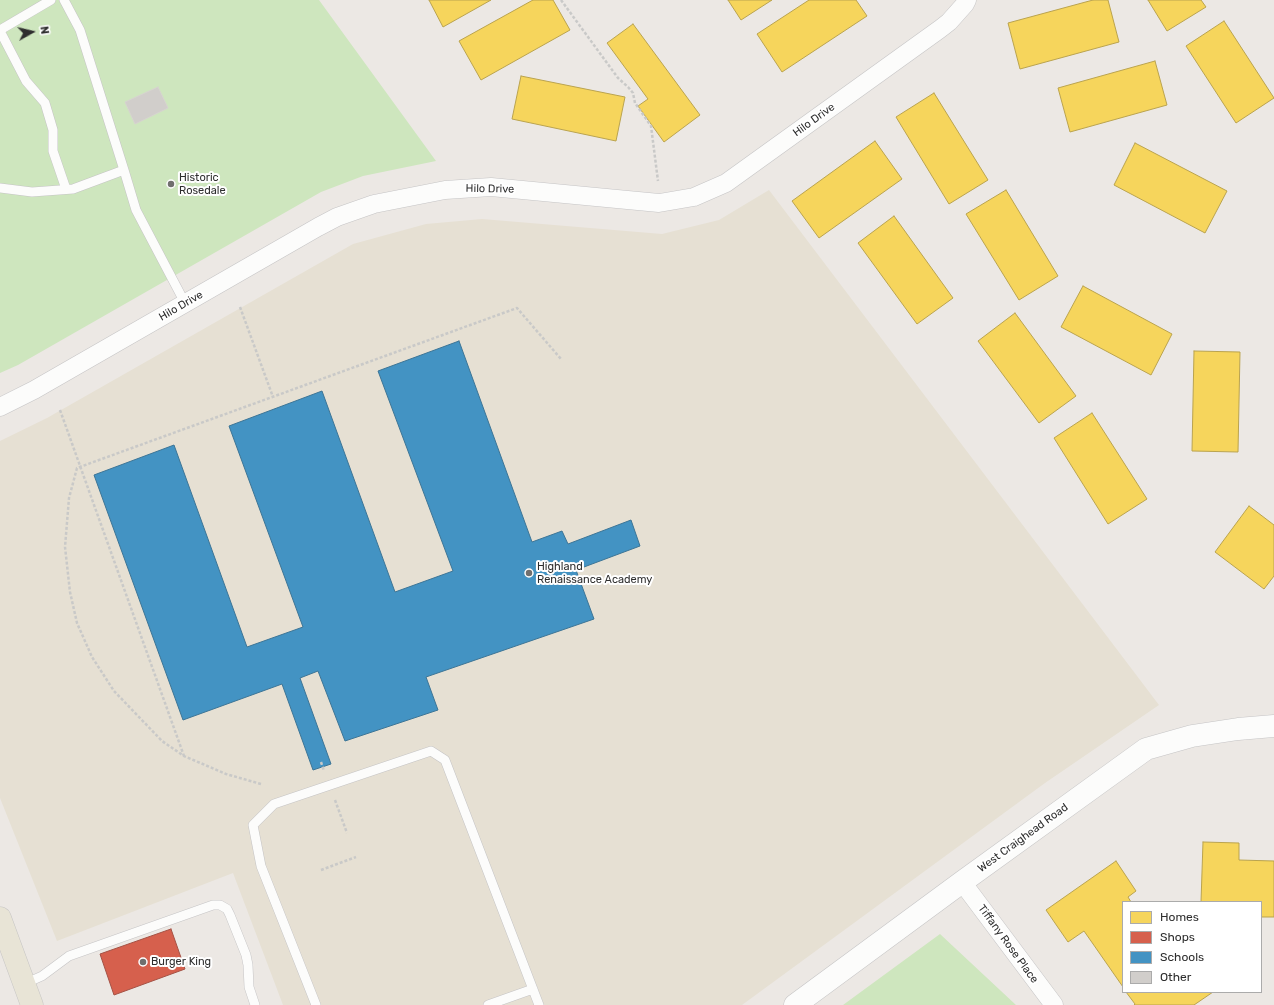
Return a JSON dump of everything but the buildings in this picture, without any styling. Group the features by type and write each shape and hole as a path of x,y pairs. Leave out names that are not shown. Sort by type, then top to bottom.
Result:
{"main road":[{"path":"0,918 32,1005"}],"street":[{"name":"Hilo Drive","path":"0,407 34,390 324,224 381,203 445,190 491,187 659,203 694,196 726,183 949,22 967,0"},
{"name":"West Craighead Road","path":"795,1005 1146,749 1192,736 1238,729 1274,726"},
{"name":"Tiffany Rose Place","path":"962,882 1054,1005"}],"lane":[{"path":"51,0 0,30 26,81 45,103 54,130 53,151 66,189"},
{"path":"64,0 80,30 136,210 185,303"},
{"path":"0,188 32,192 73,188 124,170"},
{"path":"316,1005 261,866 253,824 274,804 431,751 445,760 539,1005"},
{"path":"24,984 42,976 68,956 214,905 220,905 227,909 246,955 250,987 255,1005"},
{"path":"488,1005 533,989"}],"path":[{"path":"561,0 618,78 633,93 635,103 651,126 658,181"},
{"path":"240,307 273,397"},
{"path":"262,784 226,774 184,756 162,741 114,691 92,657 77,623 70,592 65,547 69,498 77,468 517,308 561,358"},
{"path":"60,410 184,756"},
{"path":"321,870 356,857"}],"shaded area":[{"name":"Highland Renaissance Academy","path":"769,190 1159,705 1045,783 742,1005 283,1005 233,873 57,941 0,798 0,441 47,418 353,244 426,224 482,219 662,234 719,220"}],"green space":[{"name":"Historic Rosedale","path":"0,0 319,0 436,161 363,176 321,192 18,365 0,373"},
{"path":"940,934 1016,1005 843,1005"}],"place":[{"name":"Historic Rosedale","path":"171,184"},
{"name":"Highland Renaissance Academy","path":"529,573"},
{"name":"Burger King","path":"143,962"}]}
